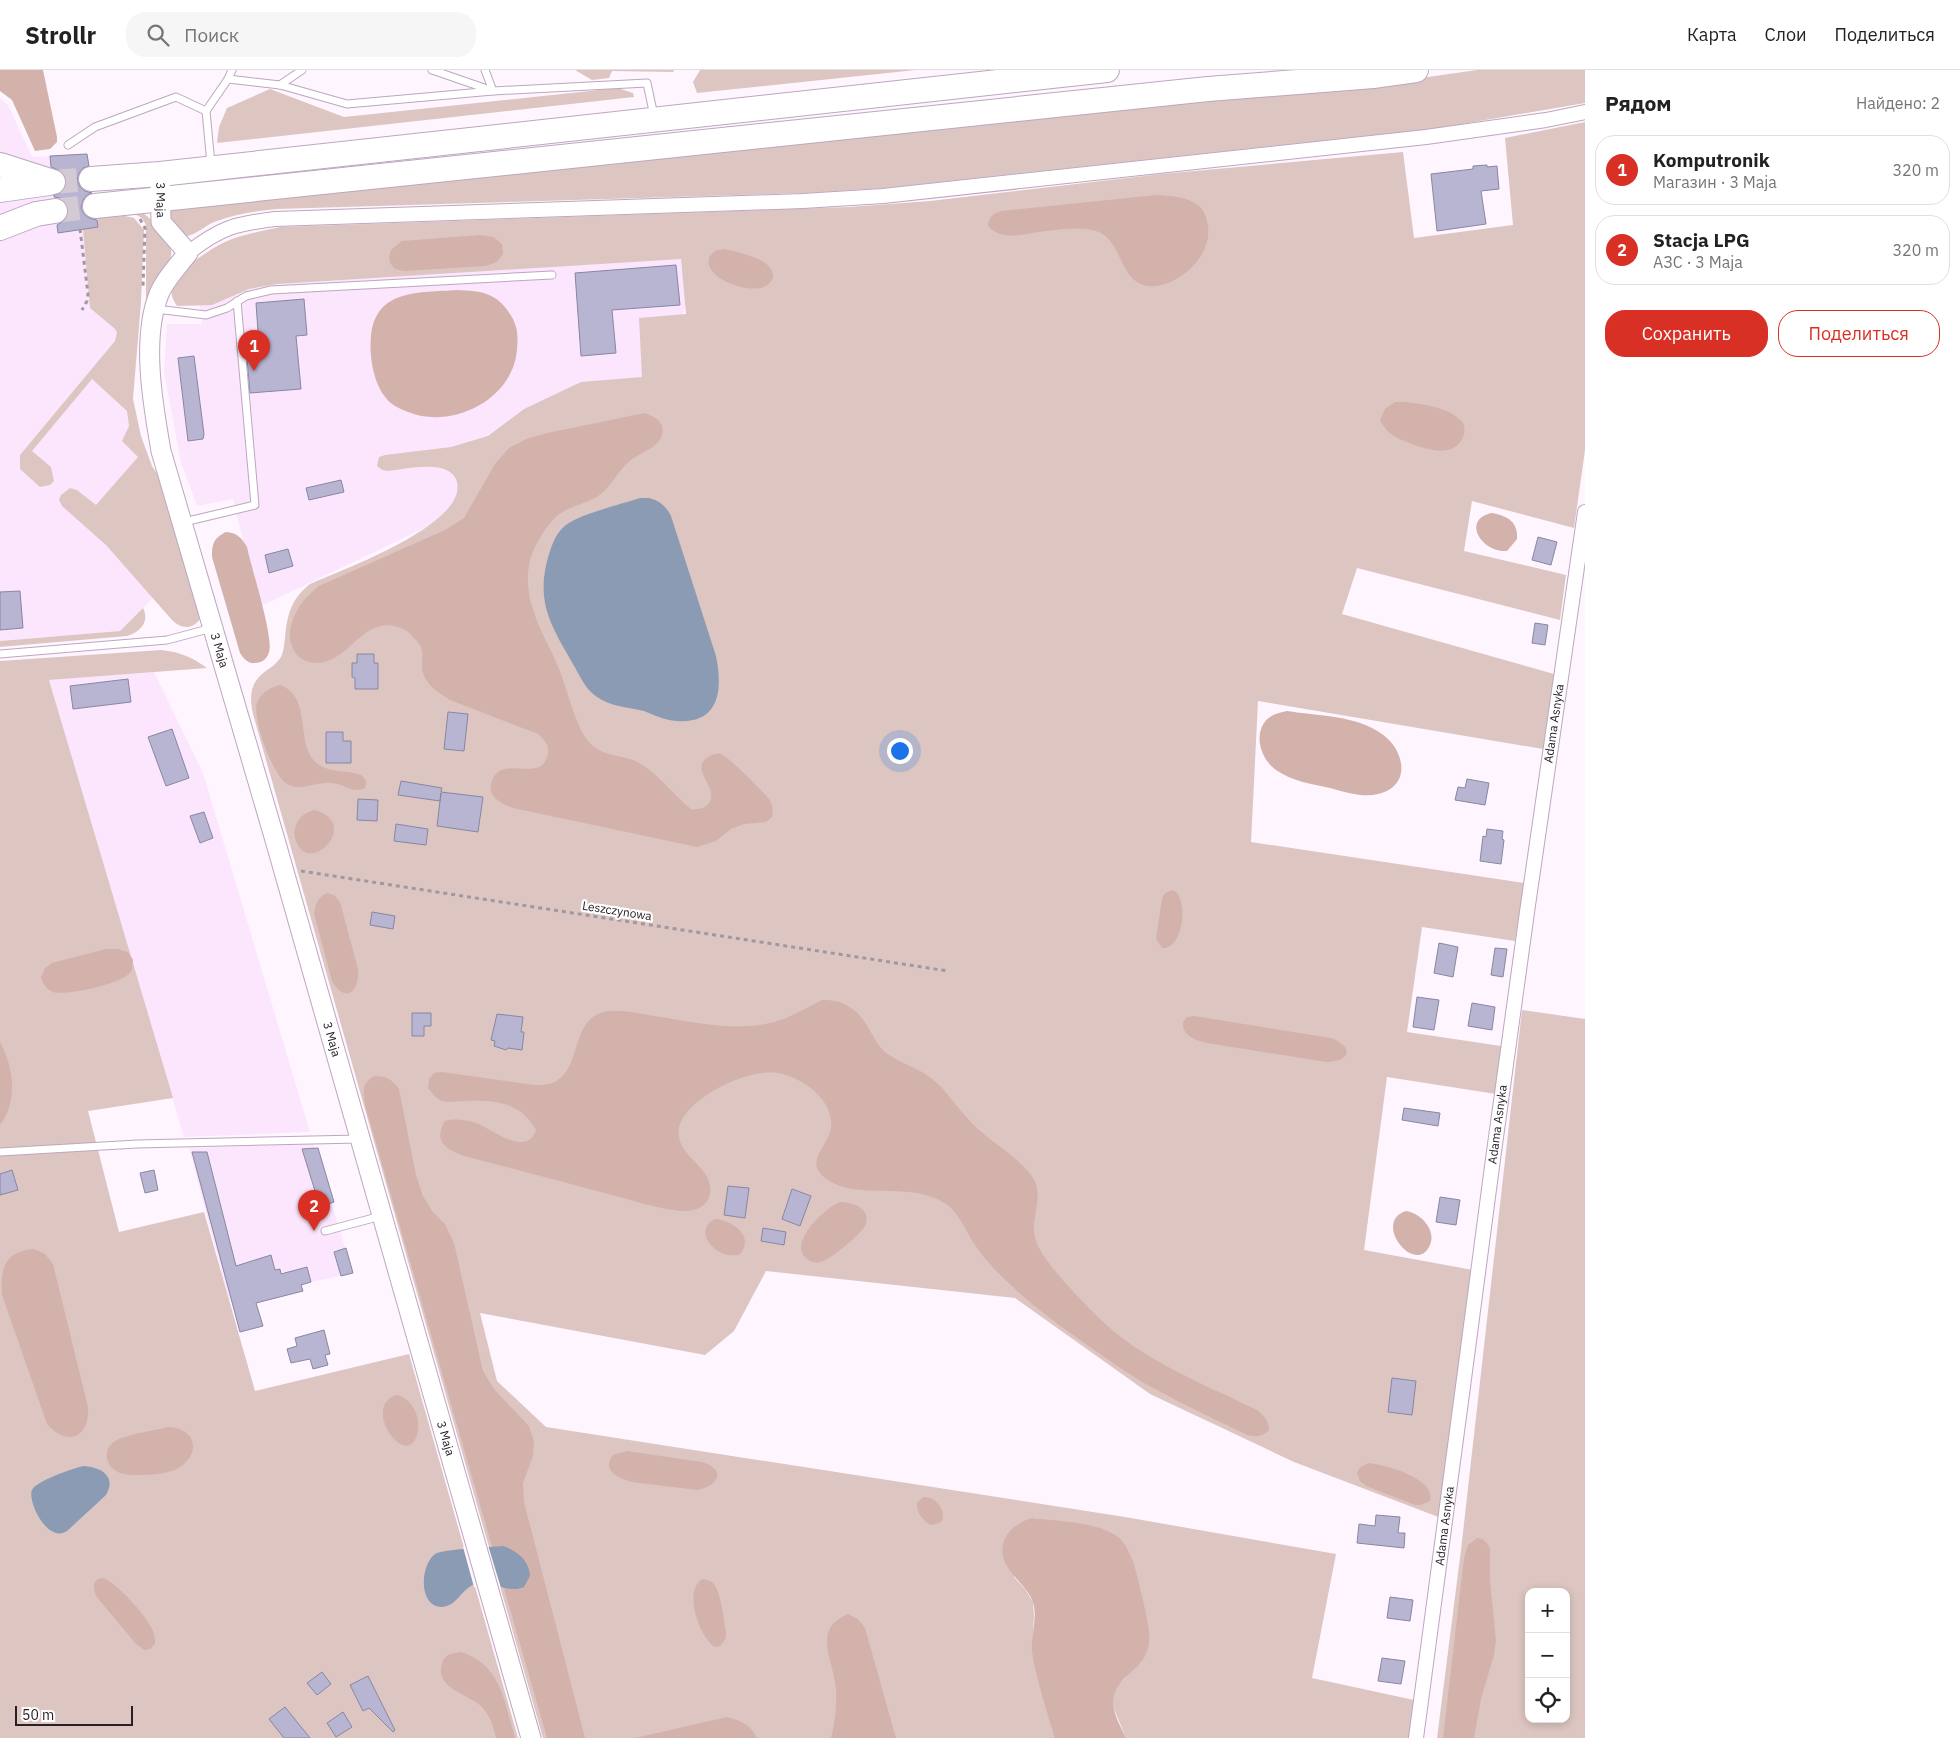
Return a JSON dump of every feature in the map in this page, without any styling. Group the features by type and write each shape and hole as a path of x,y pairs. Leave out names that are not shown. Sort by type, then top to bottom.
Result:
{"highway":[{"path":"91,179 160,174 1107,70"},
{"path":"95,206 1208,89 1364,77 1416,70"},
{"path":"0,150 26,172"},
{"path":"0,157 26,172 53,182 0,190"},
{"path":"0,168 26,172"},
{"path":"0,228 36,214 55,211"}],"street":[{"path":"188,254 210,236 237,224 274,219 803,201 883,196 1426,137 1546,120 1585,112"},
{"name":"3 Maja","path":"160,174 161,222 188,254 168,279 159,294 149,302 151,387 161,451 283,868 531,1738"},
{"name":"Adama Asnyka","path":"1416,1738 1442,1556 1462,1388 1511,1024 1585,512"}],"lane":[{"path":"211,168 206,111 232,70"},
{"path":"280,85 302,70"},
{"path":"432,70 493,91"},
{"path":"485,70 493,91"},
{"path":"228,79 280,85 347,104 493,91 648,82 654,119"},
{"path":"68,145 96,127 176,97 206,111"},
{"path":"149,302 196,315 206,315 216,313 258,292 271,290 552,275"},
{"path":"181,523 255,505 237,301"},
{"path":"0,654 167,640 213,628"},
{"path":"0,1152 137,1144 359,1139"},
{"path":"325,1231 381,1216"}],"path":[{"path":"135,217 140,220 145,228 149,302"},
{"path":"80,229 88,294 87,301 82,310"},
{"name":"Leszczynowa","path":"283,868 948,971"}],"shaded area":[{"path":"0,70 43,70 57,137 57,142 50,149 35,151 12,100 0,91"},
{"path":"575,70 674,70 673,72 612,71 609,78 592,80"},
{"path":"700,70 916,70 697,93 693,82"},
{"path":"1477,70 1585,70 1585,103 1439,128 885,188 807,193 277,209 230,217 214,222 191,235 182,237 175,231 170,220 171,207 1393,82"},
{"path":"618,88 633,93 634,97 217,143 219,127 227,108 270,89 344,117"},
{"path":"0,98 8,105 32,157 87,154 130,405 175,576 120,631 0,641"},
{"path":"1585,122 1585,450 1574,528 1472,501 1464,551 1566,575 1560,620 1357,568 1342,614 1554,674 1543,749 1258,701 1251,842 1524,883 1515,941 1422,927 1407,1032 1501,1046 1496,1094 1387,1077 1364,1250 1473,1270 1441,1518 1294,1462 1150,1394 1015,1298 766,1271 734,1331 705,1355 480,1313 497,1381 546,1427 1125,1517 1336,1554 1312,1678 1414,1700 1409,1738 1126,1738 1114,1709 1112,1698 1149,1640 1148,1622 1131,1557 1105,1530 1084,1525 1032,1518 1014,1577 1033,1602 1032,1652 1054,1738 543,1738 253,714 251,695 257,679 281,657 291,608 298,596 310,584 399,544 443,514 455,498 457,482 453,475 446,470 437,467 416,467 388,471 382,470 377,466 379,457 451,447 488,436 524,409 581,382 642,377 639,318 686,314 681,259 277,284 249,289 212,305 177,306 171,292 175,281 195,260 227,241 240,236 280,227 849,207 930,201 1161,174 1403,152 1414,238 1513,225 1505,138"},
{"path":"1156,195 1179,197 1195,203 1201,208 1206,218 1208,237 1205,248 1193,266 1176,279 1156,286 1144,285 1135,280 1128,273 1112,244 1105,236 1096,231 1077,228 1013,236 1003,235 988,226 992,216 1001,211"},
{"path":"139,210 162,231 170,245 171,253 169,263 153,284 148,300 146,299 146,225 142,218 131,212"},
{"path":"125,216 134,218 144,230 141,302 133,399 141,436 152,466 161,480 200,619 190,627 183,627 172,620 106,545 62,506 59,500 61,495 70,488 77,490 96,505 138,457 122,441 129,426 127,411 92,379 32,451 51,467 54,481 50,485 40,487 20,469 20,455 115,341 117,332 114,328 90,308 83,229 98,227 97,217"},
{"path":"709,234 647,425 496,494 259,607 233,499 197,506 181,463 164,372 167,324 202,324 197,285"},
{"path":"480,235 493,237 502,244 503,254 497,262 486,266 404,271 395,269 390,263 391,250 402,241"},
{"path":"723,249 754,257 768,265 772,271 773,277 771,282 760,288 752,288 734,285 718,277 709,265 709,257 715,251"},
{"path":"457,290 483,293 497,299 508,311 515,323 517,334 517,349 513,367 505,382 493,396 478,406 461,413 443,417 425,417 399,408 390,403 386,398 375,377 371,360 371,336 375,320 381,309 391,301 402,296 415,293"},
{"path":"1395,402 1432,406 1458,417 1464,426 1464,434 1459,444 1454,448 1440,451 1397,438 1386,429 1380,420 1385,409"},
{"path":"645,413 661,423 663,433 661,438 652,447 631,460 601,494 562,512 553,520 543,533 532,554 528,573 528,587 530,600 538,622 559,669 580,727 589,742 608,754 628,758 641,764 691,809 700,809 710,802 710,789 701,767 702,763 711,755 717,754 725,756 731,761 771,802 772,817 766,822 744,824 731,829 716,841 697,847 513,808 503,804 495,798 491,791 493,777 500,771 508,769 540,767 547,757 547,744 538,734 450,700 436,690 427,682 423,673 422,653 419,644 405,630 390,625 381,626 366,633 332,659 315,663 300,658 292,646 290,638 292,622 297,611 306,598 319,586 445,530 464,518 495,464 509,448 526,439 547,433"},
{"path":"1492,513 1507,518 1516,528 1517,539 1507,551 1489,547 1478,535 1476,528 1478,522 1483,516"},
{"path":"226,532 238,536 247,547 270,644 267,657 260,662 248,662 240,653 212,557 214,541"},
{"path":"143,608 145,618 142,626 136,632 127,636 0,647 0,641 120,631"},
{"path":"161,650 185,656 207,668 49,680 173,1098 88,1111 119,1232 204,1212 255,1391 409,1354 518,1738 0,1738 0,661"},
{"path":"154,672 203,773 310,1132 184,1137 49,680"},
{"path":"280,685 290,691 297,700 304,735 311,757 324,768 361,775 366,780 365,788 357,790 326,783 298,787 287,784 281,779 265,746 256,710 257,703 263,693"},
{"path":"1287,711 1348,720 1360,723 1382,734 1396,749 1400,758 1400,776 1396,784 1389,790 1378,794 1360,795 1302,782 1276,770 1263,755 1260,742 1261,729 1268,718"},
{"path":"315,810 328,817 334,826 333,836 327,845 319,851 310,853 301,849 294,833 302,816"},
{"path":"1173,890 1181,902 1182,922 1175,941 1169,946 1162,948 1156,939 1162,898 1165,893"},
{"path":"327,893 334,895 340,902 358,969 357,984 351,992 342,992 332,981 314,914 318,901"},
{"path":"106,949 118,949 128,952 133,960 132,970 127,975 117,981 99,987 60,993 53,992 44,984 41,977 45,968 52,963"},
{"path":"822,1000 841,1002 857,1013 885,1052 931,1078 977,1128 1025,1168 1031,1175 1037,1191 1038,1199 1034,1224 1036,1241 1046,1259 1063,1280 1098,1317 1133,1346 1173,1370 1257,1410 1267,1421 1269,1430 1259,1436 1247,1435 1179,1402 1121,1369 1033,1305 999,1274 979,1251 959,1218 946,1204 932,1197 917,1193 854,1189 840,1186 828,1180 820,1173 817,1161 831,1127 831,1117 828,1108 823,1100 808,1086 791,1077 770,1073 745,1077 715,1090 689,1110 679,1128 679,1137 686,1152 703,1171 710,1185 709,1198 701,1207 694,1210 680,1211 651,1206 464,1156 446,1147 441,1139 440,1134 445,1121 453,1120 476,1123 517,1142 525,1142 531,1138 536,1130 530,1121 515,1108 497,1102 447,1102 440,1100 428,1088 429,1079 434,1073 442,1072 534,1085 550,1084 561,1078 568,1069 585,1025 593,1017 604,1012 625,1011 702,1024 743,1026 777,1021"},
{"path":"1522,1010 1585,1019 1585,1738 1437,1738 1461,1550"},
{"path":"1194,1016 1331,1038 1344,1046 1346,1053 1340,1060 1326,1062 1207,1043 1190,1037 1183,1027 1183,1022 1187,1017"},
{"path":"0,1042 11,1073 12,1095 6,1116 0,1125"},
{"path":"374,1076 388,1079 399,1089 416,1175 423,1196 432,1211 445,1224 454,1243 483,1371 494,1389 529,1426 534,1441 533,1456 523,1483 524,1502 585,1738 547,1738 365,1105 364,1088 367,1082"},
{"path":"313,1144 353,1273 229,1300 189,1148"},
{"path":"840,1202 851,1203 864,1211 867,1220 865,1226 852,1240 831,1257 819,1263 810,1261 802,1252 805,1236 818,1218"},
{"path":"1406,1211 1417,1215 1430,1229 1431,1241 1429,1247 1422,1254 1414,1255 1406,1251 1394,1235 1393,1225 1397,1217"},
{"path":"715,1219 729,1222 740,1230 745,1242 740,1254 724,1254 710,1244 706,1238 705,1231 708,1225"},
{"path":"34,1249 45,1254 53,1264 88,1407 88,1418 85,1426 76,1436 62,1435 47,1424 2,1295 2,1277 6,1263 16,1253"},
{"path":"397,1395 408,1400 415,1410 417,1417 417,1435 411,1444 404,1445 396,1441 384,1422 383,1411 387,1401"},
{"path":"168,1427 183,1431 192,1440 192,1452 179,1468 150,1475 132,1475 120,1473 110,1466 107,1451 113,1442 131,1435"},
{"path":"627,1451 702,1462 715,1469 717,1478 711,1485 697,1490 631,1482 616,1476 609,1465 613,1455"},
{"path":"1369,1463 1397,1470 1418,1479 1430,1493 1430,1501 1421,1505 1415,1505 1366,1486 1360,1481 1357,1473 1360,1467"},
{"path":"923,1497 928,1497 935,1501 942,1510 943,1519 940,1523 930,1525 921,1516 917,1503"},
{"path":"1032,1518 1094,1526 1106,1530 1116,1535 1123,1542 1130,1555 1136,1570 1148,1621 1149,1643 1145,1656 1120,1684 1115,1691 1113,1699 1115,1713 1126,1738 1054,1738 1032,1653 1035,1619 1034,1606 1028,1593 1007,1566 1002,1550 1004,1541 1012,1529 1019,1523"},
{"path":"1477,1538 1487,1543 1490,1549 1490,1580 1496,1640 1494,1655 1481,1699 1474,1738 1443,1738 1464,1558 1468,1545"},
{"path":"103,1578 116,1586 138,1608 149,1623 155,1640 155,1644 150,1649 144,1650 136,1644 96,1596 94,1584 97,1580"},
{"path":"703,1579 714,1584 722,1607 726,1638 720,1646 716,1647 705,1636 696,1615 694,1593 697,1585"},
{"path":"848,1614 858,1619 865,1628 896,1738 831,1738 834,1726 836,1688 827,1646 827,1637 830,1628 837,1620"},
{"path":"461,1652 475,1658 493,1675 504,1698 515,1738 496,1738 491,1721 484,1709 447,1684 443,1679 441,1672 443,1660 449,1655"},
{"path":"727,1717 745,1724 757,1738 635,1738"}],"water":[{"path":"640,498 649,498 662,504 671,516 716,656 719,684 714,706 707,714 698,719 685,721 669,720 644,711 614,705 597,697 586,686 558,637 547,612 544,599 545,571 549,554 555,538 566,525 591,513"},
{"path":"83,1466 96,1468 105,1474 110,1483 106,1495 67,1531 60,1533 52,1531 40,1519 36,1511 31,1495 32,1490 47,1479"},
{"path":"503,1546 518,1553 525,1561 530,1576 524,1587 513,1589 489,1584 476,1584 447,1606 434,1605 429,1600 425,1593 424,1576 430,1559 435,1554"}],"pier":[{"path":"488,1545 501,1588 492,1586 474,1587 463,1547"}],"building":[{"path":"87,154 89,166 83,168 77,180 80,187 92,193 83,200 81,208 89,218 97,220 98,227 58,233 57,225 64,221 69,209 65,202 60,198 54,197 54,195 63,192 66,187 66,180 63,172 51,167 50,156"},
{"path":"1487,165 1487,167 1497,166 1499,189 1481,191 1486,224 1437,231 1431,174 1473,169 1473,166"},
{"path":"676,265 680,305 612,310 616,353 581,356 575,273"},
{"path":"304,299 307,335 296,336 301,389 250,393 246,347 259,346 256,303"},
{"path":"194,356 204,434 203,439 188,441 178,358"},
{"path":"341,480 344,492 309,500 306,488"},
{"path":"1538,537 1557,542 1551,565 1532,560"},
{"path":"288,549 293,566 269,573 265,555"},
{"path":"20,591 23,628 0,630 0,592"},
{"path":"1535,623 1548,625 1545,645 1532,643"},
{"path":"357,654 374,654 374,663 378,663 378,689 355,689 355,678 352,677 352,663 357,663"},
{"path":"128,679 131,702 73,709 70,686"},
{"path":"448,712 468,714 464,751 444,749"},
{"path":"172,729 189,778 166,786 148,737"},
{"path":"326,732 343,732 343,741 351,741 351,763 326,763"},
{"path":"1467,779 1489,783 1485,805 1455,800 1458,787 1465,788"},
{"path":"401,781 442,788 441,792 483,797 478,832 437,826 441,793 440,801 398,795"},
{"path":"358,799 378,800 377,821 357,820"},
{"path":"204,812 213,838 200,843 190,816"},
{"path":"396,824 428,829 426,845 394,841"},
{"path":"1487,829 1503,831 1502,839 1504,840 1501,864 1480,861 1483,836 1486,837"},
{"path":"372,912 395,916 393,929 370,925"},
{"path":"1439,943 1458,947 1453,977 1434,973"},
{"path":"1495,948 1507,949 1503,977 1491,975"},
{"path":"1417,997 1439,1000 1434,1030 1413,1027"},
{"path":"1472,1003 1495,1007 1492,1030 1468,1026"},
{"path":"412,1013 431,1013 431,1026 424,1026 424,1036 412,1036"},
{"path":"497,1014 523,1017 521,1032 524,1032 522,1050 508,1048 506,1050 494,1046 495,1041 491,1040"},
{"path":"1404,1108 1440,1113 1438,1126 1402,1120"},
{"path":"318,1148 334,1202 320,1207 302,1149"},
{"path":"192,1152 207,1152 236,1266 271,1255 275,1270 280,1269 281,1274 307,1267 311,1282 301,1285 303,1291 256,1303 263,1326 240,1332"},
{"path":"12,1170 18,1190 0,1195 0,1174"},
{"path":"154,1170 158,1190 145,1193 140,1173"},
{"path":"728,1186 749,1188 745,1218 724,1215"},
{"path":"792,1189 811,1196 800,1226 782,1219"},
{"path":"1440,1197 1460,1200 1456,1225 1436,1222"},
{"path":"763,1228 786,1232 784,1245 761,1241"},
{"path":"346,1248 353,1273 341,1276 334,1252"},
{"path":"324,1330 330,1354 325,1355 328,1365 313,1369 310,1359 291,1363 287,1349 297,1346 295,1338"},
{"path":"1392,1378 1416,1381 1412,1415 1388,1412"},
{"path":"1376,1515 1400,1517 1398,1533 1405,1533 1404,1548 1357,1543 1359,1524 1375,1526"},
{"path":"1390,1597 1413,1600 1410,1621 1387,1618"},
{"path":"1382,1658 1405,1661 1401,1684 1378,1681"},
{"path":"322,1672 331,1684 317,1695 307,1683"},
{"path":"368,1676 395,1730 393,1732 369,1708 363,1711 350,1685"},
{"path":"285,1707 310,1738 284,1738 269,1719"},
{"path":"343,1712 352,1727 336,1737 327,1723"}],"tunnel":[{"path":"53,182 91,179"},
{"path":"55,211 95,206"}],"place":[{"name":"Komputronik","path":"254,371"},
{"name":"Stacja LPG","path":"314,1231"}]}
